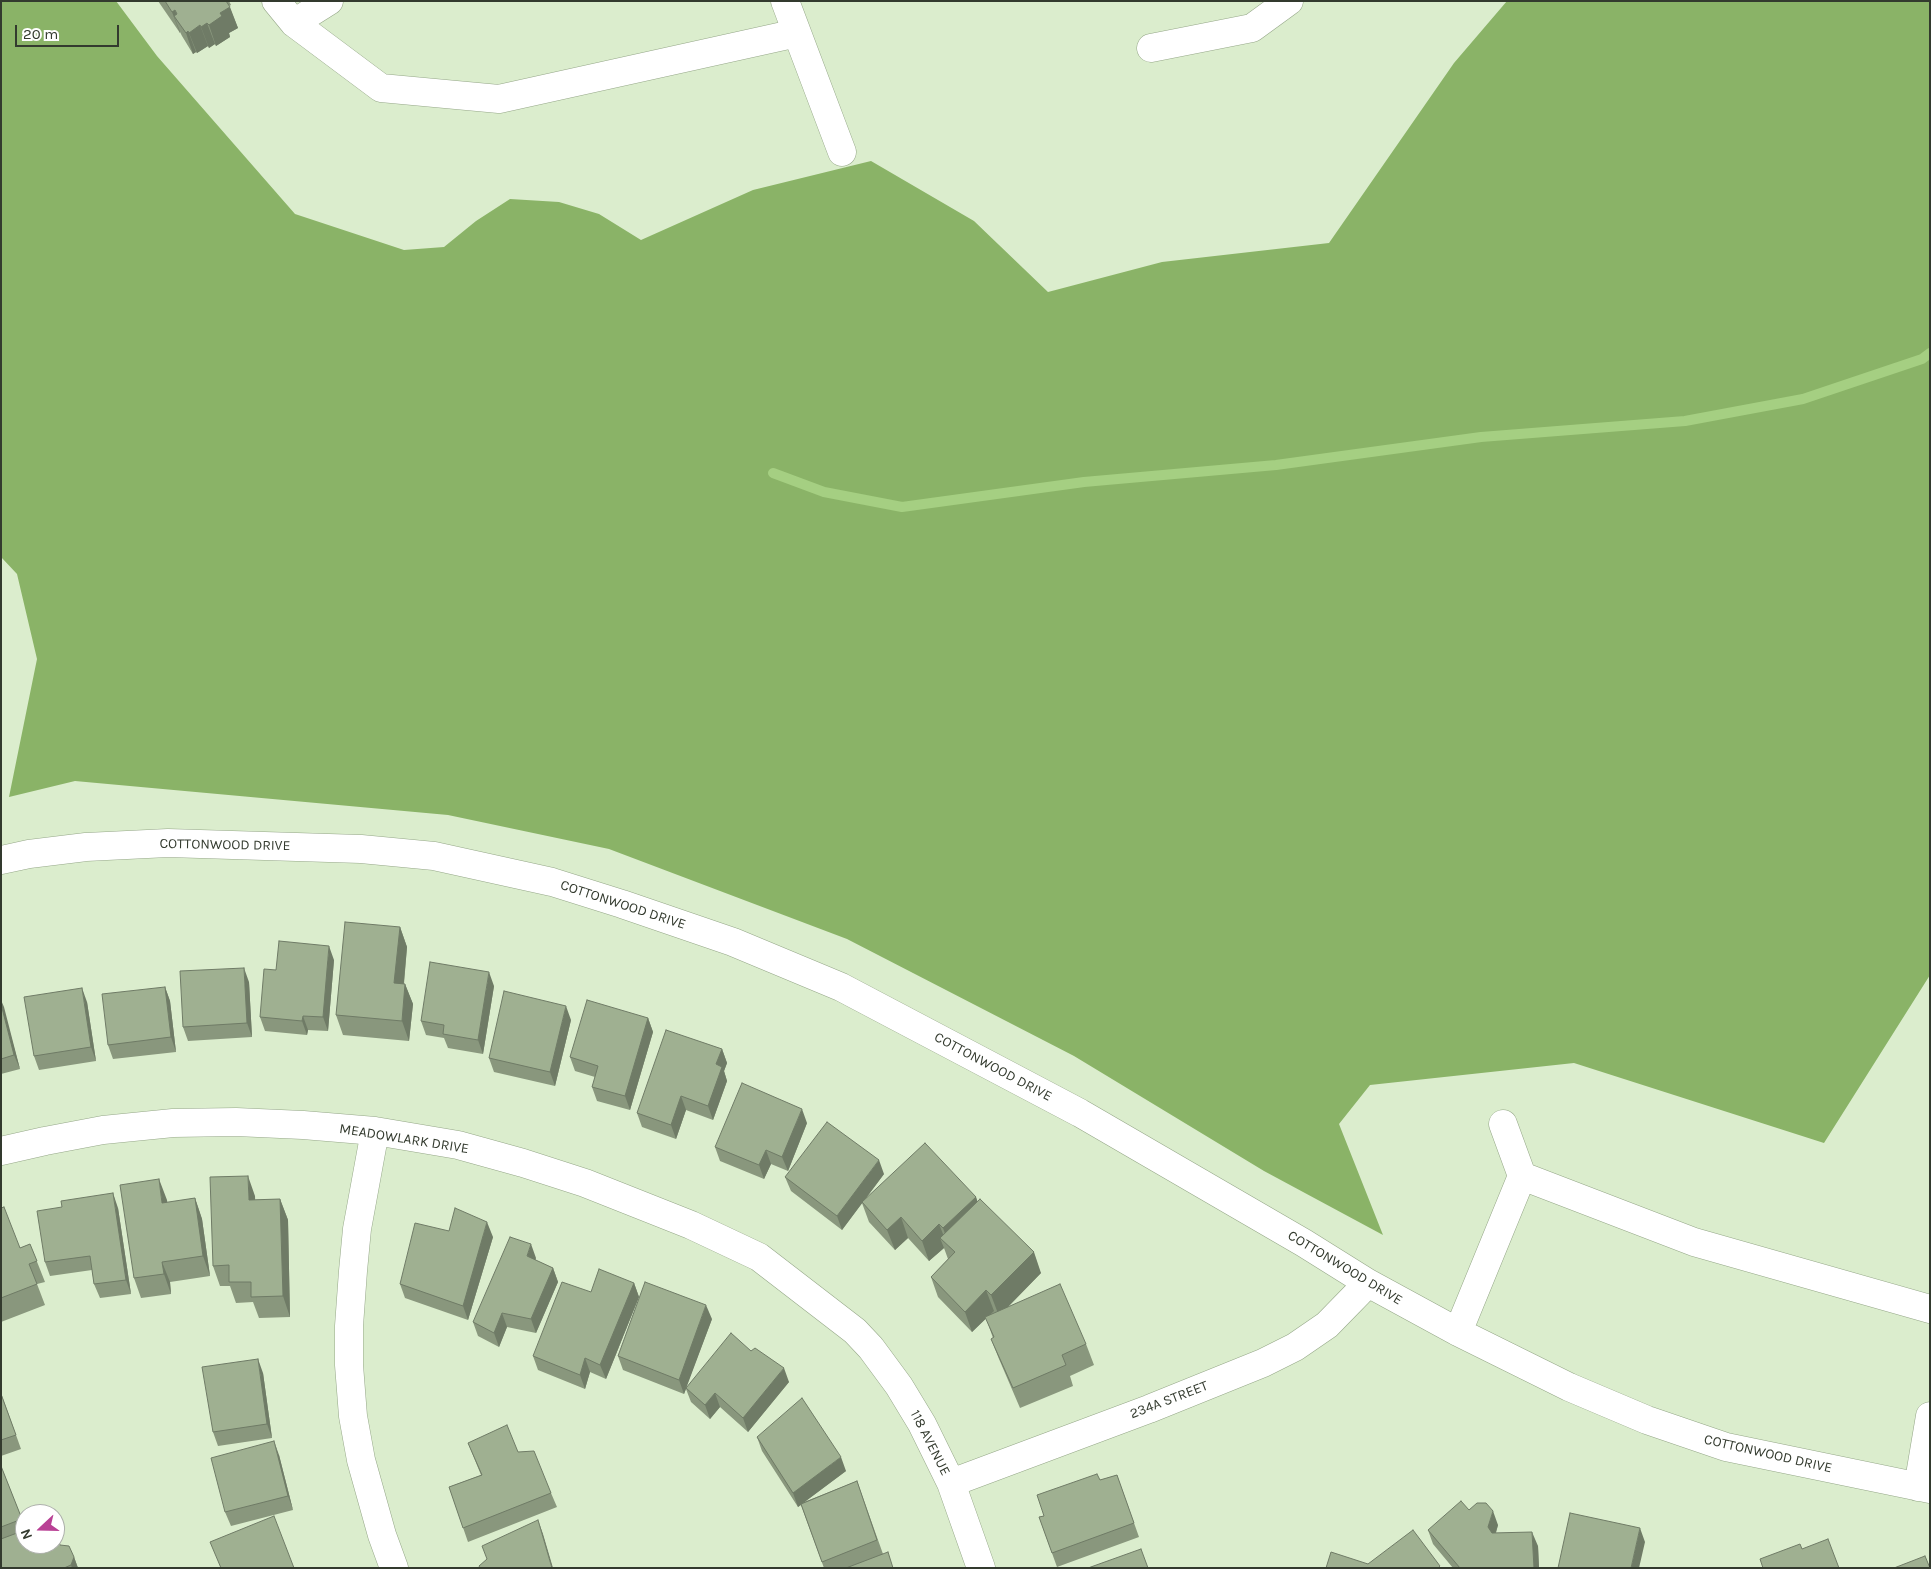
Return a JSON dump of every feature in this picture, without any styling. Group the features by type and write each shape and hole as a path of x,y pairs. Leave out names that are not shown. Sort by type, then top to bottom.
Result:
{"street":[{"path":"276,1 294,23 381,88 499,99 797,33"},
{"path":"294,23 329,1"},
{"path":"785,1 842,152"},
{"path":"1151,48 1252,28 1289,1"},
{"name":"COTTONWOOD DRIVE","path":"1,860 29,854 86,848 168,843 361,849 434,856 552,882 622,904 733,942 841,988 1080,1113 1296,1238 1368,1283 1458,1332 1577,1391 1647,1420 1726,1447 1924,1488"},
{"name":"MEADOWLARK DRIVE","path":"1,1151 103,1130 173,1123 265,1123 375,1131 458,1145 523,1163 584,1183 691,1225 759,1257 855,1331"},
{"path":"1458,1332 1522,1176 1503,1124"},
{"path":"375,1131 357,1229 349,1326 349,1365 353,1416 361,1460 382,1535 394,1568"},
{"path":"1522,1176 1694,1242 1930,1309"},
{"name":"234A STREET","path":"951,1483 1149,1409 1296,1348 1327,1325 1368,1283"},
{"name":"118 AVENUE","path":"855,1331 900,1386 922,1424 951,1483 981,1568"},
{"path":"1924,1488 1930,1416"}],"green space":[{"path":"1,1 116,1 157,56 295,214 404,250 444,247 476,221 510,199 559,202 599,214 641,240 753,190 871,161 974,221 1048,292 1162,262 1329,243 1454,63 1507,1 1930,1 1930,975 1824,1143 1574,1063 1370,1085 1339,1124 1383,1235 1264,1171 1074,1056 847,939 609,849 448,815 75,781 9,797 37,659 17,574 1,557"}],"building":[{"path":"165,1 226,1 230,7 220,13 222,16 209,25 207,23 201,27 200,25 186,33 174,16 177,14 175,10 172,12"},
{"path":"345,922 400,927 394,983 405,984 402,1021 336,1015"},
{"path":"279,941 329,946 323,1017 303,1016 302,1021 260,1017 264,969 276,970"},
{"path":"430,962 489,972 478,1040 443,1034 444,1025 421,1021"},
{"path":"244,968 247,1023 183,1027 180,971"},
{"path":"165,987 171,1037 108,1045 102,994"},
{"path":"82,988 91,1047 34,1056 24,997"},
{"path":"504,991 566,1006 550,1072 489,1058"},
{"path":"587,1000 648,1018 625,1096 592,1087 598,1066 570,1057"},
{"path":"1,1004 14,1055 1,1059"},
{"path":"666,1030 722,1049 716,1064 722,1067 708,1106 681,1096 671,1125 637,1113"},
{"path":"742,1083 802,1109 782,1157 766,1150 759,1165 715,1147"},
{"path":"827,1122 879,1160 837,1216 785,1177"},
{"path":"925,1143 976,1197 943,1228 939,1224 922,1241 901,1217 887,1230 862,1202"},
{"path":"248,1176 249,1200 280,1199 283,1296 251,1297 251,1282 229,1282 229,1265 213,1266 210,1177"},
{"path":"159,1179 162,1203 195,1198 203,1256 162,1262 164,1274 134,1278 120,1185"},
{"path":"113,1193 126,1280 94,1284 90,1256 45,1262 37,1211 62,1207 61,1201"},
{"path":"980,1199 1034,1252 991,1295 986,1290 965,1312 931,1277 955,1252 940,1238"},
{"path":"4,1207 20,1248 30,1244 37,1261 29,1264 37,1284 1,1298 1,1208"},
{"path":"455,1208 487,1222 463,1306 400,1284 415,1223 449,1231"},
{"path":"510,1237 531,1244 527,1256 553,1268 531,1319 502,1313 494,1333 473,1322"},
{"path":"599,1269 634,1283 600,1365 585,1358 580,1375 533,1356 562,1282 591,1292"},
{"path":"645,1282 706,1305 679,1380 618,1356"},
{"path":"1060,1284 1086,1344 1062,1355 1066,1365 1013,1388 991,1339 994,1337 985,1317"},
{"path":"731,1333 751,1351 755,1348 784,1368 743,1418 715,1393 705,1405 686,1388"},
{"path":"258,1359 267,1424 213,1432 202,1367"},
{"path":"1,1394 16,1435 1,1440"},
{"path":"802,1398 841,1457 793,1493 757,1437"},
{"path":"507,1425 518,1452 534,1451 551,1493 463,1528 449,1487 482,1475 468,1443"},
{"path":"274,1441 288,1496 225,1512 211,1458"},
{"path":"1,1466 16,1504 15,1522 1,1527"},
{"path":"1097,1474 1100,1480 1117,1475 1134,1523 1052,1553 1039,1517 1044,1516 1037,1495"},
{"path":"857,1481 877,1540 822,1562 801,1504"},
{"path":"1461,1501 1469,1510 1477,1503 1486,1503 1493,1511 1488,1527 1492,1533 1532,1532 1534,1568 1460,1568 1428,1530"},
{"path":"1570,1513 1640,1528 1631,1568 1558,1568"},
{"path":"274,1516 294,1568 221,1568 210,1542"},
{"path":"538,1520 552,1568 480,1568 479,1566 487,1559 482,1546"},
{"path":"1413,1530 1440,1566 1438,1568 1326,1568 1331,1552 1368,1564"},
{"path":"15,1534 15,1554 65,1554 65,1546 69,1546 74,1557 71,1565 64,1568 1,1568 1,1539"},
{"path":"1828,1539 1839,1568 1763,1568 1760,1559 1800,1544 1802,1549"},
{"path":"1141,1549 1148,1568 1088,1568"},
{"path":"888,1552 893,1568 846,1568"},
{"path":"1925,1556 1930,1568 1894,1568"}],"waterway":[{"path":"773,473 824,492 902,507 1084,482 1276,465 1481,437 1685,421 1803,399 1922,359 1930,353"}]}
